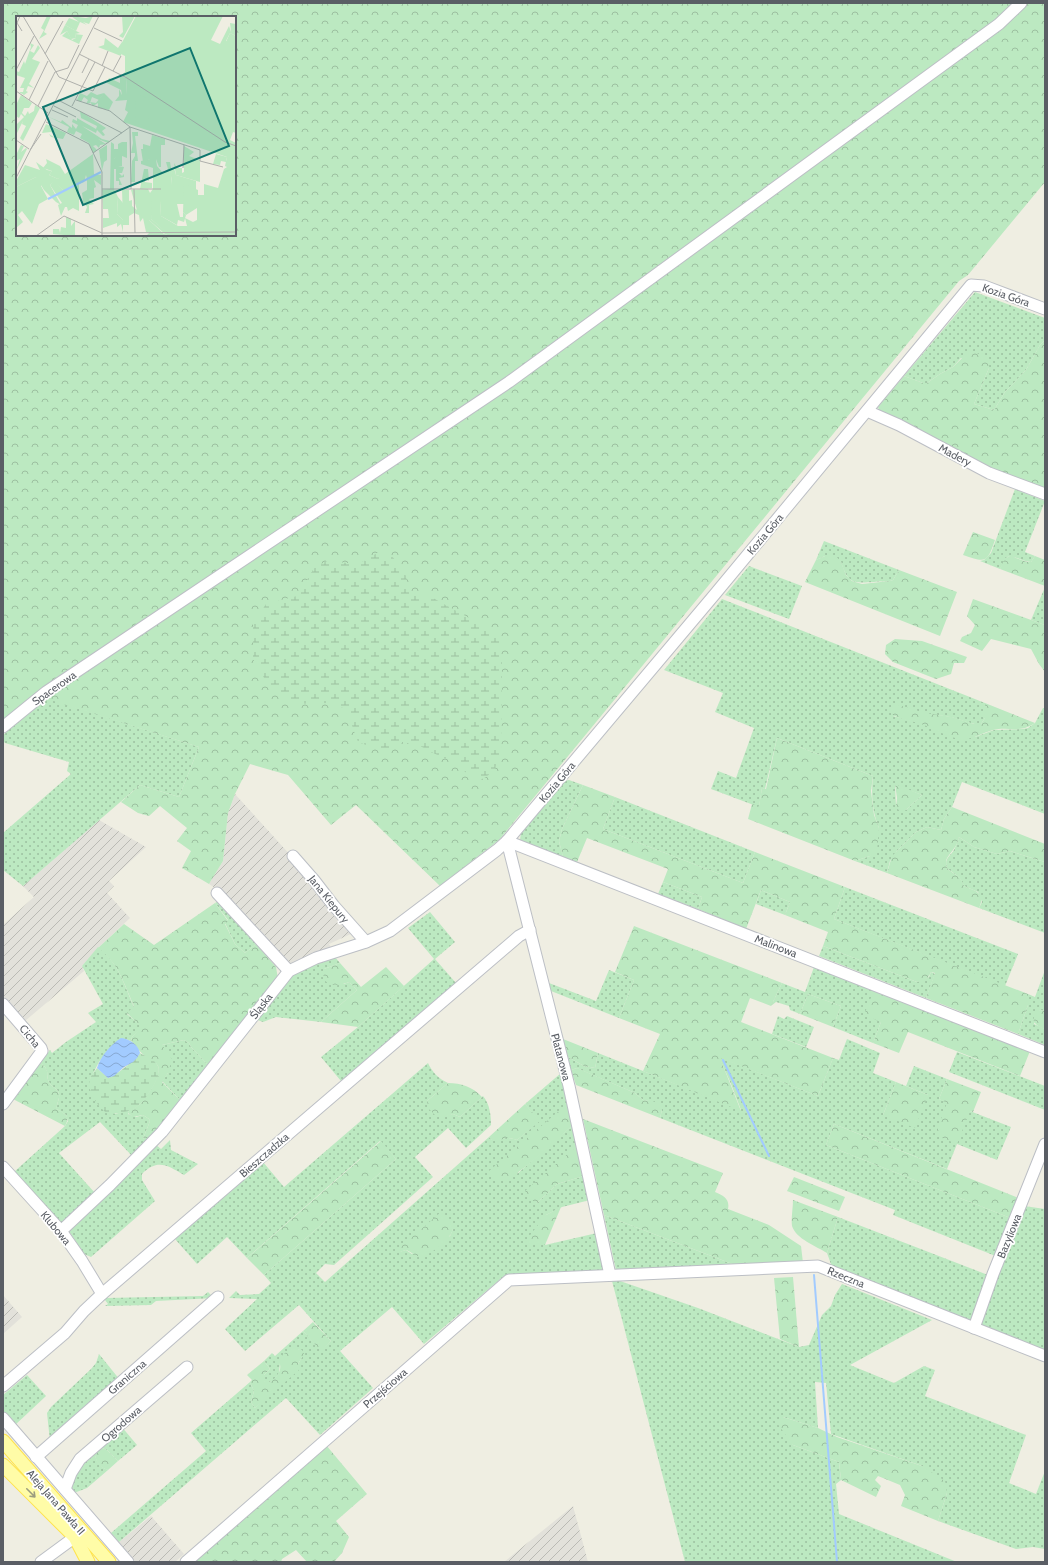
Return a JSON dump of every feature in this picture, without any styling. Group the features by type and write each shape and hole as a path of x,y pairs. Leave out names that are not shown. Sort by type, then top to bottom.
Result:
{"main road":[{"name":"Aleja Jana Pawła II","path":"3,1441 109,1562"},
{"name":"Aleja Jana Pawła II","path":"3,1465 75,1537 88,1562"}],"street":[{"name":"Spacerowa","path":"3,727 46,692 108,652 509,382 999,24 1021,3"},
{"name":"Kozia Góra","path":"507,841 715,594 971,285 984,286 1045,309"},
{"name":"Madery","path":"867,411 899,425 989,473 1045,494"},
{"name":"Platanowa","path":"507,841 569,1086 610,1274"},
{"name":"Śląska","path":"61,1231 110,1185 162,1132 289,971 316,958 366,942 395,927 507,841"},
{"name":"Malinowa","path":"507,841 1045,1052"},
{"name":"Jana Kiepury","path":"293,856 366,942"},
{"path":"217,893 289,971"},
{"name":"Bieszczadzka","path":"3,1386 65,1333 84,1311 102,1294 519,936 530,930"},
{"name":"Cicha","path":"3,1004 42,1051 3,1104"},
{"name":"Bazyliowa","path":"974,1328 993,1274 1045,1144"},
{"name":"Klubowa","path":"3,1167 61,1231 82,1261 102,1294"},
{"name":"Rzeczna","path":"610,1274 818,1266 1045,1356"},
{"name":"Przejściowa","path":"186,1562 509,1280 610,1274"},
{"name":"Graniczna","path":"36,1457 218,1298"},
{"name":"Ogrodowa","path":"65,1489 71,1473 80,1459 187,1367"},
{"path":"3,1418 128,1562"},
{"path":"41,1562 75,1537"}],"shaded area":[{"path":"235,794 302,868 353,933 329,944 332,949 294,964 285,961 224,894 209,884 223,861 228,813"},
{"path":"99,820 146,847 109,881 114,886 107,893 130,918 98,948 82,966 84,971 25,1021 3,996 3,925 34,897 23,886"},
{"path":"3,1295 22,1317 3,1334"},
{"path":"573,1506 588,1562 504,1562"},
{"path":"151,1516 184,1554 175,1562 136,1562 119,1542"}],"green space":[{"path":"3,3 1045,3 1045,182 968,275 959,281 499,840 440,886 356,805 331,825 288,775 250,764 235,794 228,813 223,861 209,884 182,868 191,851 177,841 187,828 160,806 149,816 138,813 121,802 140,785 179,797 199,747 35,695 3,722"},
{"path":"975,292 1045,318 1045,340 1040,345 1026,370 1005,392 994,410 974,404 989,368 961,358 953,367 927,383 904,376"},
{"path":"1045,340 1045,490 998,472 880,413 878,407 904,376 927,383 953,367 970,350 988,358 989,368 974,404 994,410 1005,392 1026,370 1040,345"},
{"path":"1015,489 1045,501 1025,552 1035,556 1031,562 1013,557 1007,557 1000,569 980,561 984,560 991,553"},
{"path":"973,532 995,540 990,553 985,559 981,560 963,555"},
{"path":"824,541 899,570 893,580 890,581 852,581 846,575 841,562 825,556 816,560"},
{"path":"379,552 391,555 405,572 409,590 433,598 498,634 502,663 501,753 494,771 483,779 465,772 458,761 443,758 420,746 403,742 382,751 358,742 346,709 328,703 292,704 267,683 253,659 253,624 266,604 297,596 315,567 327,561 358,564"},
{"path":"835,555 841,562 846,575 852,581 862,584 890,581 893,580 899,570 957,592 940,636 805,582 816,560 825,556"},
{"path":"1011,556 1027,562 1031,562 1035,556 1045,560 1045,586 1000,569 1005,558"},
{"path":"749,566 802,586 789,619 725,595"},
{"path":"1045,587 1045,625 1031,620"},
{"path":"722,599 985,703 985,718 981,724 973,724 954,718 929,714 893,716 975,737 994,730 1028,728 1035,723 1043,708 1045,708 1045,814 962,782 952,807 944,819 941,830 927,827 916,832 897,851 890,861 887,873 855,861 870,856 879,828 873,802 873,776 777,738 765,789 762,788 759,807 711,789 718,771 736,778 754,728 715,712 723,693 664,670","holes":["895,785 922,795 906,810 896,806"]},
{"path":"973,599 1045,625 1045,672 1031,649 991,639 982,651 960,641 962,637 971,633 975,625 967,616"},
{"path":"895,639 922,641 967,657 964,663 954,663 951,674 936,679 893,662 885,654 886,645"},
{"path":"47,698 199,747 179,797 140,785 23,886 3,870 3,833 71,774 67,771 69,762 5,743 3,741 3,735"},
{"path":"985,703 1035,723 1024,728 993,730 973,737 961,739 951,737 921,724 900,718 890,712 895,704 925,713 952,717 974,724 981,724 985,718"},
{"path":"777,738 873,776 871,791 874,815 879,828 877,852 855,861 748,819 752,804 759,806 762,788 766,789"},
{"path":"569,780 583,785 562,829 559,841 563,857 520,840 521,833 564,781"},
{"path":"895,784 922,795 906,810 900,812 896,806 897,798"},
{"path":"583,785 615,797 603,829 743,883 755,852 845,887 834,919 1028,994 1028,1005 1018,1034 926,998 935,973 931,972 926,979 917,982 823,946 828,932 785,915 790,902 761,890 746,929 698,909 702,897 663,882 668,869 587,838 577,862 563,857 559,841 562,829"},
{"path":"615,797 755,852 743,883 603,829"},
{"path":"952,807 1045,844 1045,862 1010,851 997,854 974,847 959,837 956,845 947,858 947,868 959,877 964,886 979,893 981,903 979,908 887,873 892,856 916,832 927,827 941,830 944,819"},
{"path":"959,837 974,847 997,854 1010,851 1045,862 1045,933 979,908 982,902 978,892 964,886 959,877 947,868 946,865"},
{"path":"663,882 702,897 698,909 658,894"},
{"path":"845,887 1018,954 1005,986 834,919"},
{"path":"761,890 790,902 785,915 756,904"},
{"path":"220,900 256,944 245,953 235,944 225,923 228,920 215,903"},
{"path":"215,903 228,921 225,924 235,944 245,953 256,944 276,967 278,979 210,1067 189,1043 184,1040 162,1045 172,1059 168,1073 162,1082 181,1101 143,1146 143,1139 150,1121 143,1115 133,1117 128,1113 129,1110 140,1104 146,1097 156,1080 159,1070 158,1066 144,1055 131,1041 132,1037 141,1027 127,1013 134,1006 116,967 98,948 124,924 154,945"},
{"path":"430,912 455,942 435,959 456,983 341,1081 321,1057 358,1027 434,959 408,928"},
{"path":"634,926 782,983 771,1006 750,998 741,1022 833,1058 818,1096 720,1058 741,1111 643,1071 660,1034 619,1018 634,980 615,972"},
{"path":"823,946 917,982 929,977 931,972 935,974 926,998 819,956"},
{"path":"98,947 111,959 116,967 134,1007 127,1014 142,1027 132,1037 131,1041 125,1039 111,1046 99,1062 90,1079 115,1114 129,1110 128,1114 136,1117 143,1115 150,1121 143,1139 143,1146 133,1157 100,1122 59,1153 95,1193 62,1225 14,1172 65,1126 68,1121 66,1115 57,1109 59,1096 58,1092 50,1084 47,1070 40,1063 50,1050 52,1053 96,1022 88,1013 103,1004 82,966"},
{"path":"335,957 340,963 324,969 344,984 349,982 357,990 321,1022 276,1017 263,1022 255,1019 294,972"},
{"path":"340,963 361,987 386,967 404,986 358,1027 321,1022 357,990 349,982 335,985 330,984 325,979 323,975 324,969"},
{"path":"814,967 874,990 881,1022 873,1043 833,1027 841,1006 808,994 800,1014 790,1010 789,1006 776,1002 771,1006 782,983 805,992"},
{"path":"609,970 634,980 619,1018 551,991 549,983 596,1001"},
{"path":"1045,970 1045,1011 1040,1010 1034,1024 1045,1029 1045,1045 1018,1034 1028,1005 1028,994 1035,997"},
{"path":"874,990 1030,1051 1020,1076 908,1032 899,1053 873,1043 881,1022 864,1015"},
{"path":"808,994 841,1006 833,1027 800,1014"},
{"path":"1040,1010 1045,1011 1045,1029 1038,1026 1034,1022 1034,1016"},
{"path":"778,1016 784,1019 787,1016 814,1027 806,1047 772,1034"},
{"path":"563,1039 598,1053 595,1068 584,1066 568,1057"},
{"path":"847,1039 880,1053 873,1073 896,1082 883,1115 928,1095 906,1086 914,1066 947,1079 939,1099 1011,1127 997,1160 957,1144 947,1169 834,1124 826,1145 1013,1219 998,1257 893,1215 895,1210 660,1118 662,1110 649,1101 643,1100 635,1093 577,1068 571,1070 568,1057 584,1066 595,1068 598,1053 741,1110 719,1057 818,1096 833,1058 839,1060"},
{"path":"184,1040 189,1043 210,1067 181,1101 162,1081 168,1073 162,1045"},
{"path":"957,1052 1045,1086 1045,1110 949,1072"},
{"path":"140,1053 157,1064 159,1070 156,1081 149,1094 138,1106 131,1110 108,1114 94,1099 89,1084 91,1076 97,1068 108,1078 111,1077 131,1063"},
{"path":"40,1063 47,1070 50,1084 58,1092 59,1096 57,1109 65,1114 67,1118 67,1123 65,1126 11,1098"},
{"path":"428,1063 436,1075 448,1083 427,1101 443,1116 453,1114 460,1117 483,1096 489,1106 491,1125 466,1148 448,1128 415,1157 433,1177 334,1265 325,1264 316,1273 325,1282 489,1137 493,1140 507,1138 517,1140 539,1121 525,1104 561,1073 568,1103 517,1174 573,1125 577,1146 536,1204 557,1184 584,1176 590,1200 562,1207 546,1215 545,1245 597,1233 605,1271 504,1276 424,1344 392,1307 340,1351 373,1388 320,1435 286,1398 119,1542 111,1533 206,1451 191,1433 250,1382 254,1391 251,1402 255,1408 297,1366 302,1357 299,1349 292,1349 280,1363 279,1373 274,1380 267,1383 264,1381 264,1375 270,1369 264,1361 272,1353 275,1356 303,1331 321,1350 331,1341 299,1305 245,1351 225,1329 257,1299 229,1298 236,1291 240,1295 259,1294 271,1283 264,1275 396,1159 380,1141 247,1258 227,1237 197,1264 175,1239 263,1162 284,1187","holes":["453,1229 450,1236 412,1254 406,1250 399,1252"]},
{"path":"577,1068 635,1093 643,1100 658,1103 662,1110 660,1118 576,1085 571,1070"},
{"path":"947,1079 981,1092 973,1112 970,1111 957,1144 935,1135 947,1103 939,1099"},
{"path":"896,1082 928,1095 915,1128 883,1115"},
{"path":"448,1083 466,1086 482,1097 460,1117 453,1114 443,1117 435,1115 428,1108 427,1101"},
{"path":"568,1103 573,1125 537,1158 515,1174 500,1181 492,1176 489,1171"},
{"path":"525,1104 540,1121 517,1140 507,1138 494,1141 489,1137"},
{"path":"583,1119 723,1173 715,1192 726,1198 728,1209 769,1225 801,1246 803,1263 735,1265 604,1215"},
{"path":"834,1124 1021,1199 1013,1219 826,1145"},
{"path":"170,1140 171,1150 198,1164 184,1175 163,1165 153,1166 148,1169 142,1174 142,1180 155,1201 91,1257 84,1254 69,1231 144,1157 155,1144 161,1149"},
{"path":"381,1141 396,1159 264,1275 247,1258"},
{"path":"577,1146 584,1176 557,1184 536,1204 525,1191"},
{"path":"794,1177 845,1197 839,1211 787,1191"},
{"path":"793,1200 838,1217 827,1253 807,1242 794,1231 792,1226"},
{"path":"1024,1206 1045,1209 1045,1352 977,1324"},
{"path":"561,1207 545,1245 528,1245 526,1242 527,1239 546,1215"},
{"path":"441,1212 450,1221 453,1227 450,1236 446,1241 430,1253 421,1256 415,1255 406,1250 399,1252 397,1250"},
{"path":"604,1215 735,1265 616,1270"},
{"path":"838,1217 988,1275 971,1322 832,1267 827,1253"},
{"path":"793,1277 799,1347 780,1339 774,1278"},
{"path":"612,1281 620,1281 698,1308 799,1347 809,1345 822,1315 831,1306 835,1295 842,1284 932,1320 850,1365 894,1383 924,1366 935,1370 925,1396 1026,1435 1009,1483 1036,1494 1045,1471 1045,1549 1033,1547 1016,1549 938,1521 947,1493 922,1466 831,1434 826,1383 815,1382 818,1428 783,1417 793,1445 839,1462 841,1480 836,1484 839,1514 957,1562 685,1562"},
{"path":"208,1292 214,1298 156,1301 151,1305 105,1306 108,1304 105,1300 106,1298 203,1296"},
{"path":"313,1322 331,1341 321,1351 303,1331"},
{"path":"294,1348 302,1350 304,1354 298,1364 299,1370 255,1408 251,1402 254,1391 250,1382 252,1380 247,1375 264,1361 270,1369 264,1375 264,1381 270,1382 279,1373 279,1361 287,1351"},
{"path":"99,1354 120,1380 50,1441 47,1413 51,1407 91,1369 96,1363"},
{"path":"27,1375 46,1396 14,1426 3,1412 3,1395"},
{"path":"783,1417 818,1428 837,1437 922,1466 945,1481 947,1493 938,1521 901,1506 905,1495 900,1485 878,1476 875,1480 881,1486 876,1497 841,1480 839,1462 793,1445 777,1423"},
{"path":"121,1426 137,1445 118,1461 107,1450 97,1446"},
{"path":"326,1445 367,1494 336,1521 349,1537 342,1553 334,1562 307,1562 296,1550 282,1559 281,1562 194,1562"},
{"path":"97,1446 107,1450 118,1461 108,1470 102,1467 97,1461 94,1452"},
{"path":"94,1452 98,1463 108,1470 87,1488 74,1493 69,1490 75,1470"}],"water":[{"path":"121,1038 133,1042 140,1053 133,1062 124,1067 114,1076 108,1078 97,1068 106,1051"}],"waterway":[{"path":"723,1060 769,1156"},
{"path":"814,1275 837,1562"}]}
